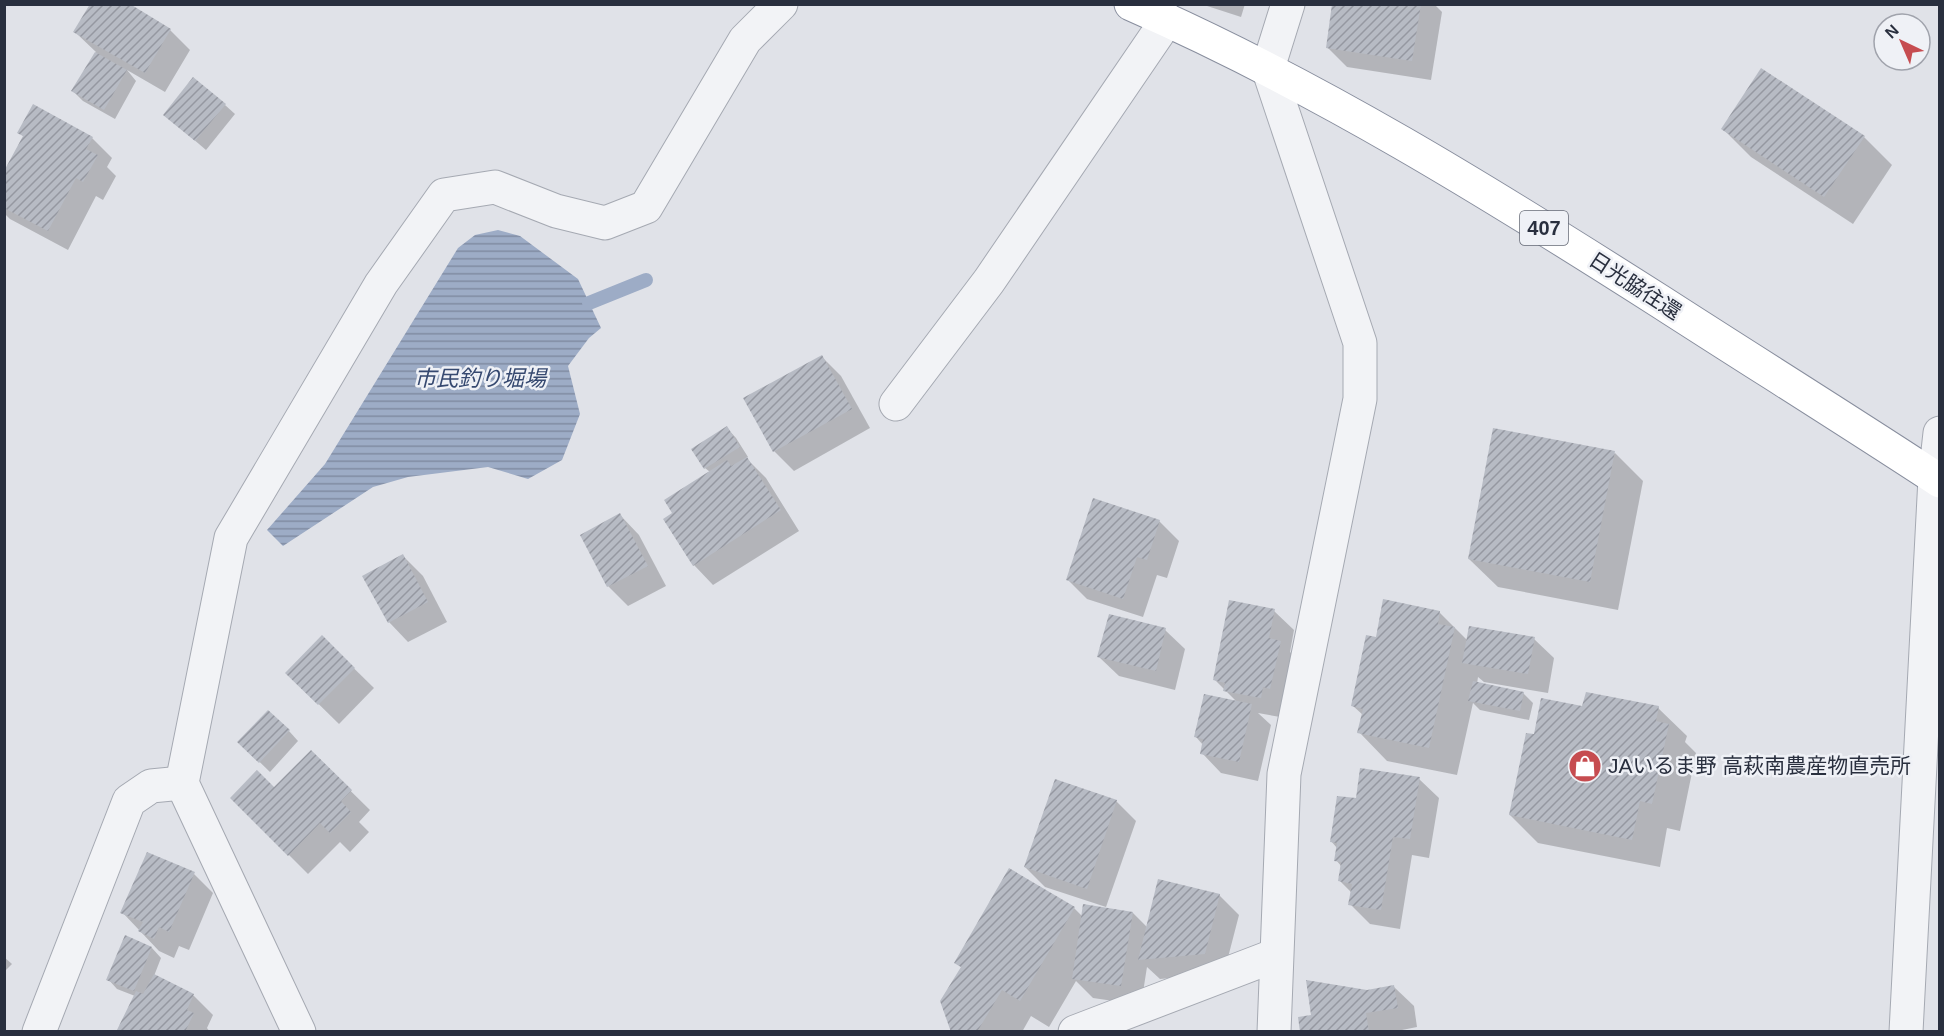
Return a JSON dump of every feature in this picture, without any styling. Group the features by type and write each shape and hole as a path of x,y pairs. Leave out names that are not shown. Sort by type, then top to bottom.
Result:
{"highway":[{"name":"日光脇往還","path":"1131,4 1268,68 1385,131 1544,228 1937,479"}],"street":[{"path":"299,1032 182,783 231,538 381,284 444,195 495,188 556,211 605,224 646,207 745,40 781,4"},
{"path":"1274,1032 1284,774 1360,399 1360,343 1268,68 1288,4"},
{"path":"897,404 989,281 1167,20"},
{"path":"1906,1032 1940,433"},
{"path":"39,1032 129,801 151,786 182,783"},
{"path":"1075,1032 1276,955"}],"water":[{"name":"市民釣り堀場","path":"498,230 520,236 578,279 601,328 589,338 568,366 580,414 562,460 528,479 488,467 408,477 373,487 283,546 267,530 325,464 458,248 475,235"}],"building":[{"path":"90,4 130,4 171,29 145,73 73,32"},
{"path":"1332,4 1421,4 1412,61 1326,48"},
{"path":"95,52 127,70 104,110 71,91"},
{"path":"1761,68 1865,136 1824,197 1721,129"},
{"path":"193,77 226,104 195,141 163,115"},
{"path":"33,104 93,137 86,149 98,155 83,182 76,178 48,231 4,208 4,171 23,136 17,133"},
{"path":"822,355 852,409 773,452 743,398"},
{"path":"727,426 740,447 704,469 691,449"},
{"path":"1493,428 1615,451 1590,582 1468,559"},
{"path":"747,457 781,510 693,566 663,519 672,513 664,500 727,460 731,466"},
{"path":"1093,498 1160,520 1147,560 1137,557 1123,599 1066,580"},
{"path":"620,513 648,566 607,587 580,535"},
{"path":"403,554 428,602 388,623 362,576"},
{"path":"1383,599 1440,611 1438,624 1455,627 1429,748 1357,733 1363,709 1351,706 1366,635 1376,637"},
{"path":"1229,600 1275,609 1269,638 1281,641 1270,689 1263,687 1261,698 1223,691 1225,683 1213,680"},
{"path":"1109,614 1166,628 1156,671 1097,657"},
{"path":"1469,626 1535,637 1528,674 1462,663"},
{"path":"322,635 355,668 318,705 285,673"},
{"path":"1473,681 1524,692 1520,711 1468,701"},
{"path":"1586,692 1659,706 1656,721 1669,724 1652,804 1640,801 1632,840 1509,815 1526,733 1534,734 1541,698 1582,706"},
{"path":"1204,694 1252,704 1239,762 1200,754 1203,739 1194,737"},
{"path":"268,710 290,730 259,763 237,742"},
{"path":"311,750 352,790 341,801 351,812 330,833 320,823 288,856 230,798 257,770 274,787"},
{"path":"1360,768 1420,777 1410,839 1393,837 1381,910 1348,905 1352,884 1338,881 1341,862 1334,861 1337,843 1330,842 1337,796 1356,798"},
{"path":"1055,779 1117,800 1087,889 1024,867"},
{"path":"147,852 195,872 169,932 159,927 154,939 138,931 143,922 120,913"},
{"path":"1009,868 1075,907 1020,1001 1002,990 977,1032 951,1032 940,1001 961,967 954,963"},
{"path":"1158,879 1220,894 1205,954 1138,960"},
{"path":"1083,904 1133,912 1121,986 1072,979"},
{"path":"125,935 152,947 134,991 106,980"},
{"path":"154,974 194,994 187,1010 194,1013 185,1032 116,1032 136,991 143,994"},
{"path":"1306,980 1367,990 1394,985 1398,1008 1366,1013 1369,1032 1300,1032 1298,1017 1311,1015"}],"waterway":[{"path":"589,303 646,280"}],"place":[{"name":"JAいるま野 高萩南農産物直売所","path":"1585,766"}]}
